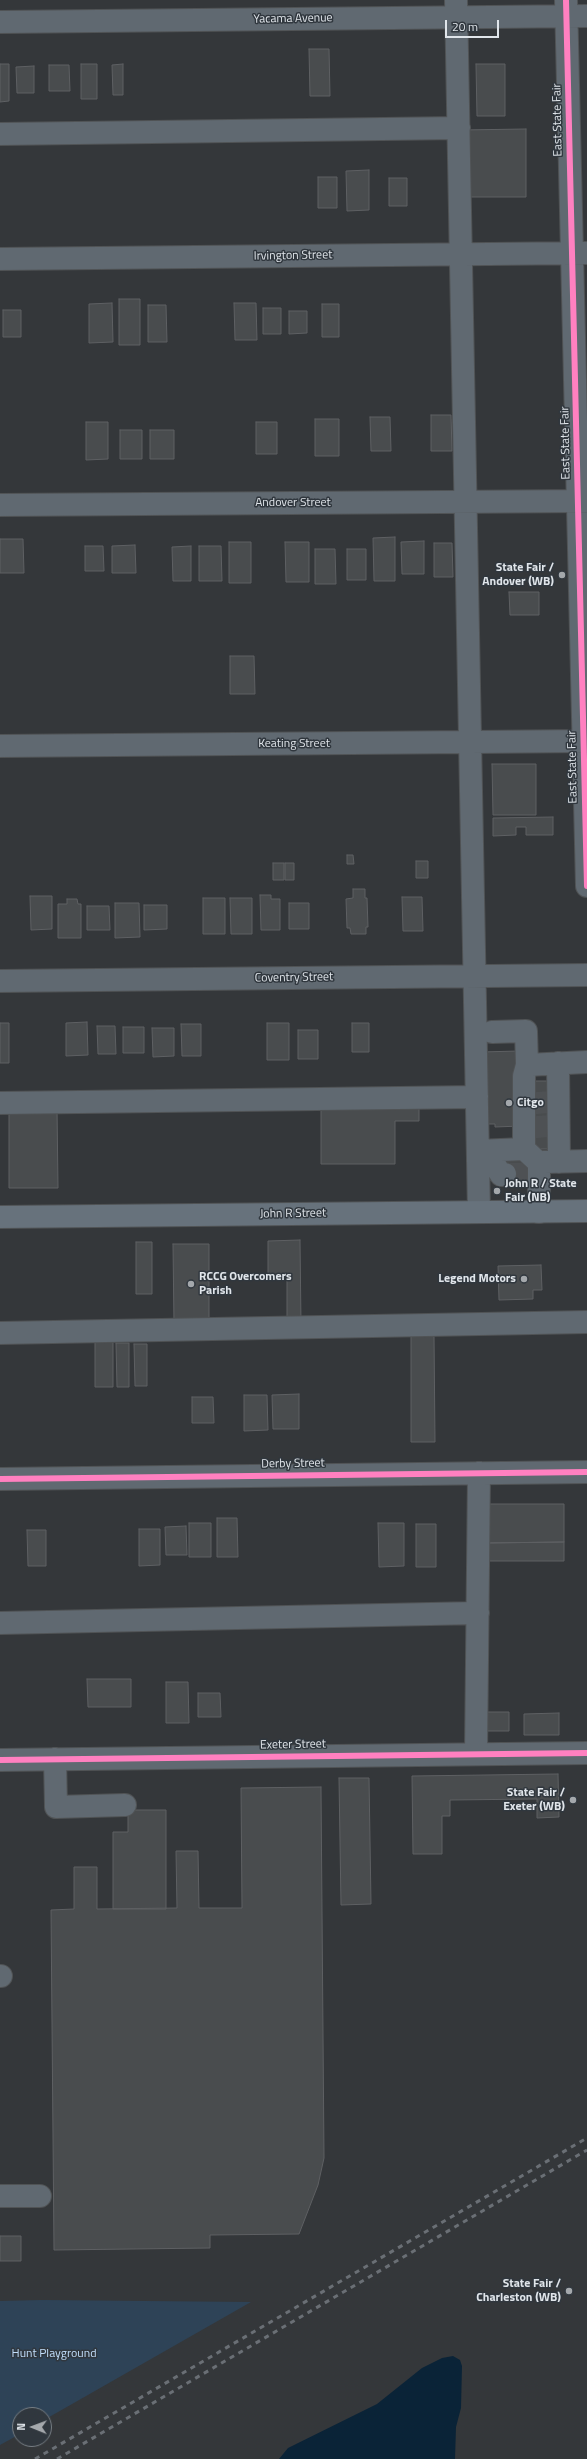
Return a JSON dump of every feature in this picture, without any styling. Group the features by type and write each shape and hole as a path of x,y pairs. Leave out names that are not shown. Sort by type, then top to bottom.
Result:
{"main road":[{"name":"John R Street","path":"0,1217 587,1211"}],"street":[{"name":"Yacama Avenue","path":"0,22 456,9 573,11"},
{"path":"456,9 467,502 477,1097 494,1161 479,1212"},
{"name":"East State Fair","path":"573,11 580,253 587,886"},
{"path":"0,134 458,128"},
{"name":"Irvington Street","path":"0,259 580,253"},
{"name":"Andover Street","path":"0,505 583,501"},
{"name":"Keating Street","path":"0,746 585,742"},
{"name":"Coventry Street","path":"0,981 587,974"},
{"path":"492,1032 526,1030 527,1065 524,1076 525,1128 536,1164 540,1212"},
{"path":"527,1065 587,1062"},
{"path":"536,1164 554,1126 554,1102 558,1063"},
{"path":"0,1103 477,1097"},
{"path":"494,1161 536,1164 587,1161"},
{"path":"0,1333 587,1322"},
{"name":"Derby Street","path":"0,1479 587,1472"},
{"path":"476,1754 479,1473"},
{"path":"0,1623 478,1613"},
{"name":"Exeter Street","path":"0,1760 587,1753"},
{"path":"55,1759 56,1807 126,1805"},
{"path":"0,2196 40,2196"}],"green space":[{"name":"Hunt Playground","path":"0,2301 251,2302 52,2415 52,2407 12,2407 12,2438 0,2445"}],"shaded area":[{"path":"453,2356 460,2360 462,2366 461,2408 456,2427 455,2459 279,2459 288,2448 377,2404 422,2368 442,2358"}],"building":[{"path":"309,49 329,49 330,96 310,96"},
{"path":"0,64 9,64 9,101 0,102"},
{"path":"81,64 97,64 97,99 81,99"},
{"path":"123,64 123,95 113,95 112,65"},
{"path":"476,64 505,64 505,116 477,116"},
{"path":"49,65 69,65 70,91 49,91"},
{"path":"34,66 34,93 17,93 16,67"},
{"path":"526,129 526,197 462,197 461,130"},
{"path":"369,170 369,210 347,211 346,171"},
{"path":"318,177 337,177 337,208 318,208"},
{"path":"389,178 407,178 407,206 389,206"},
{"path":"119,299 140,299 140,345 119,345"},
{"path":"112,303 113,342 89,343 89,304"},
{"path":"234,303 256,303 257,340 235,340"},
{"path":"322,304 339,304 339,337 322,337"},
{"path":"148,305 166,305 167,342 148,342"},
{"path":"263,308 281,308 281,334 263,334"},
{"path":"3,310 21,310 21,337 3,337"},
{"path":"289,311 307,311 307,333 289,334"},
{"path":"431,415 451,415 452,451 431,451"},
{"path":"370,417 390,417 391,451 371,451"},
{"path":"315,419 339,419 339,456 315,456"},
{"path":"86,422 108,422 108,459 86,460"},
{"path":"256,422 277,422 277,454 256,454"},
{"path":"120,430 142,430 142,459 120,459"},
{"path":"150,430 174,430 174,459 150,459"},
{"path":"395,537 395,581 374,581 373,538"},
{"path":"0,539 23,539 24,573 0,573"},
{"path":"424,541 424,574 402,574 401,542"},
{"path":"229,542 251,542 251,583 229,583"},
{"path":"285,542 309,542 309,582 286,582"},
{"path":"434,543 452,543 453,577 434,577"},
{"path":"135,545 136,573 112,573 112,546"},
{"path":"85,546 103,546 104,571 85,571"},
{"path":"191,546 191,581 173,581 172,547"},
{"path":"199,546 221,546 222,581 199,581"},
{"path":"315,549 335,549 336,584 315,584"},
{"path":"347,549 366,549 366,580 347,580"},
{"path":"509,592 539,592 539,615 510,615"},
{"path":"230,656 254,656 255,694 230,694"},
{"path":"492,764 536,764 536,815 493,815"},
{"path":"553,817 553,835 526,835 526,827 516,827 516,835 493,836 493,818"},
{"path":"347,855 353,855 354,864 347,864"},
{"path":"416,861 428,861 428,878 416,878"},
{"path":"273,863 284,863 284,880 273,880"},
{"path":"285,863 294,863 294,880 285,880"},
{"path":"353,889 365,889 365,898 367,898 368,927 366,927 366,934 351,934 350,928 347,928 346,899 353,898"},
{"path":"260,895 271,895 271,899 280,899 280,930 261,930"},
{"path":"30,896 52,896 52,929 31,930"},
{"path":"402,897 422,897 423,931 403,931"},
{"path":"203,898 225,898 225,934 203,934"},
{"path":"230,898 252,898 252,934 231,934"},
{"path":"67,899 77,899 78,904 81,904 81,938 58,938 58,904 67,904"},
{"path":"115,903 139,903 140,937 115,938"},
{"path":"289,903 309,903 309,929 289,929"},
{"path":"144,905 167,905 167,929 144,930"},
{"path":"87,906 109,906 110,930 87,930"},
{"path":"87,1022 88,1055 66,1056 66,1023"},
{"path":"0,1023 9,1023 9,1063 0,1063"},
{"path":"267,1023 289,1023 289,1060 267,1060"},
{"path":"352,1023 369,1023 369,1052 352,1052"},
{"path":"181,1024 201,1024 201,1056 182,1056"},
{"path":"97,1026 115,1026 116,1054 98,1054"},
{"path":"123,1027 144,1027 144,1053 123,1053"},
{"path":"152,1028 174,1028 174,1056 153,1057"},
{"path":"298,1030 318,1030 318,1059 298,1059"},
{"path":"519,1051 521,1126 495,1127 495,1124 484,1124 481,1052"},
{"path":"525,1081 549,1081 550,1149 527,1149"},
{"path":"419,1107 419,1121 395,1121 395,1164 321,1164 321,1108"},
{"path":"9,1108 57,1108 58,1188 9,1188"},
{"path":"528,1158 528,1179 505,1180 504,1159"},
{"path":"300,1240 301,1324 287,1324 287,1275 268,1275 268,1241"},
{"path":"136,1242 152,1242 152,1294 136,1294"},
{"name":"RCCG Overcomers Parish","path":"173,1244 209,1244 209,1323 174,1324"},
{"path":"541,1265 542,1290 533,1290 533,1299 499,1300 498,1266"},
{"path":"411,1336 434,1336 435,1442 411,1442"},
{"path":"113,1341 113,1387 95,1387 95,1342"},
{"path":"116,1343 129,1343 129,1387 117,1387"},
{"path":"134,1344 147,1344 147,1386 135,1386"},
{"path":"299,1394 299,1429 273,1429 272,1395"},
{"path":"244,1395 267,1395 268,1430 244,1431"},
{"path":"192,1397 213,1397 214,1423 192,1423"},
{"path":"485,1504 564,1504 564,1542 485,1543"},
{"path":"217,1518 237,1518 238,1557 217,1557"},
{"path":"189,1523 211,1523 211,1557 189,1557"},
{"path":"378,1523 404,1523 404,1566 379,1567"},
{"path":"416,1524 436,1524 436,1567 416,1567"},
{"path":"186,1526 187,1555 166,1555 165,1527"},
{"path":"139,1529 160,1529 160,1565 139,1566"},
{"path":"27,1530 46,1530 46,1566 28,1566"},
{"path":"564,1542 564,1561 485,1561 485,1543"},
{"path":"87,1679 131,1679 131,1707 88,1707"},
{"path":"166,1682 188,1682 189,1723 166,1723"},
{"path":"198,1693 220,1693 221,1717 198,1717"},
{"path":"484,1712 509,1712 509,1731 484,1731"},
{"path":"559,1713 559,1735 524,1735 524,1714"},
{"path":"558,1774 559,1817 537,1818 537,1799 450,1800 450,1816 442,1816 442,1854 413,1854 412,1776"},
{"path":"339,1778 369,1778 371,1904 341,1905"},
{"path":"321,1787 324,2158 318,2185 299,2234 210,2235 210,2248 54,2250 51,1910 74,1909 74,1867 97,1867 97,1909 177,1908 176,1851 198,1851 199,1908 242,1908 241,1788"},
{"path":"128,1810 166,1810 166,1909 113,1909 113,1832 128,1832"},
{"path":"0,2236 21,2236 21,2261 0,2261"}],"tunnel":[{"path":"526,1104 549,1102"},
{"path":"526,1128 549,1126"},
{"path":"505,1174 528,1174"}],"railway":[{"path":"35,2459 587,2138"},
{"path":"57,2459 587,2150"}],"cycle path":[{"path":"566,0 587,886"},
{"path":"0,1479 587,1472"},
{"path":"0,1760 587,1753"}],"place":[{"name":"State Fair / Andover (WB)","path":"562,575"},
{"name":"Citgo","path":"509,1103"},
{"name":"John R / State Fair (NB)","path":"497,1191"},
{"name":"Legend Motors","path":"524,1279"},
{"name":"RCCG Overcomers Parish","path":"191,1284"},
{"name":"State Fair / Exeter (WB)","path":"573,1800"},
{"name":"State Fair / Charleston (WB)","path":"569,2291"}]}
